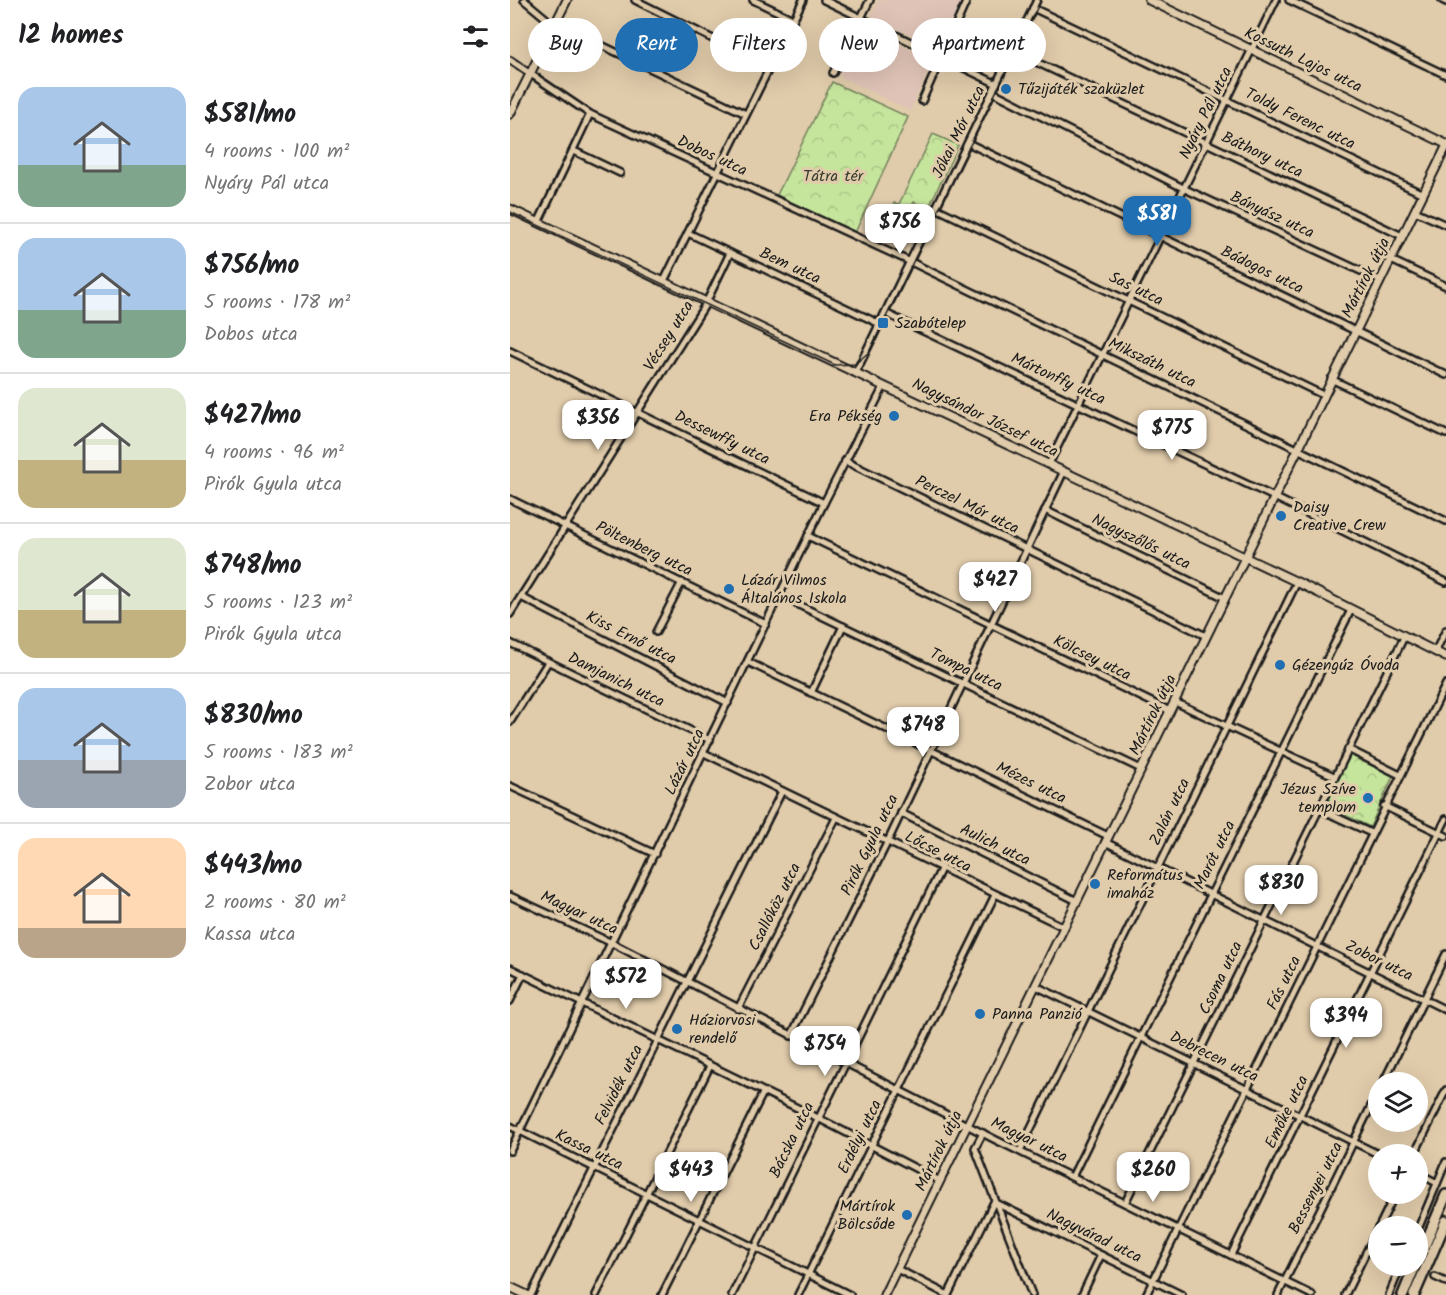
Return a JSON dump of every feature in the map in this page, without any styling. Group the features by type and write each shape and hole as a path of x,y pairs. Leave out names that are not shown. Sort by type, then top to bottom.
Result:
{"main road":[{"path":"1428,1238 1446,1195"},
{"path":"1428,1231 1436,1220"},
{"path":"1414,1295 1446,1221"},
{"path":"1403,1295 1412,1276"}],"street":[{"path":"524,0 546,18"},
{"path":"558,18 567,0"},
{"path":"635,0 710,38"},
{"path":"753,0 791,18"},
{"path":"794,18 803,0"},
{"path":"824,0 859,18"},
{"path":"861,18 870,0"},
{"path":"959,18 967,0"},
{"name":"Jókai Mór utca","path":"1028,18 1037,0"},
{"name":"Kossuth Lajos utca","path":"1149,0 1446,146"},
{"name":"Nyáry Pál utca","path":"1049,464 1276,0"},
{"path":"1289,0 1446,75"},
{"path":"1442,0 1446,2"},
{"name":"Toldy Ferenc utca","path":"1033,8 1424,194"},
{"path":"603,46 746,114"},
{"name":"Dobos utca","path":"510,60 529,75 590,114 910,262"},
{"name":"Báthory utca","path":"1046,67 1402,236"},
{"path":"510,114 530,72"},
{"path":"664,280 767,72"},
{"path":"922,101 936,72"},
{"path":"974,72 998,84"},
{"name":"Jókai Mór utca","path":"856,372 1003,72"},
{"name":"Bányász utca","path":"993,92 1185,189 1380,280"},
{"path":"538,221 590,114"},
{"name":"Bádogos utca","path":"969,143 1446,375"},
{"name":"Mártírok útja","path":"884,1295 1446,146"},
{"path":"574,151 620,173"},
{"name":"Sas utca","path":"936,208 1323,394"},
{"name":"Nagysándor József utca","path":"510,209 708,300 1245,557 1446,657"},
{"path":"1415,211 1446,225"},
{"name":"Bem utca","path":"688,233 880,324"},
{"name":"Vécsey utca","path":"510,614 708,300 730,253"},
{"path":"1391,260 1446,286"},
{"name":"Mikszáth utca","path":"910,262 1446,521"},
{"name":"Mártonffy utca","path":"885,313 1274,497 1446,582"},
{"name":"Dessewffy utca","path":"510,351 824,503"},
{"path":"1331,379 1446,434"},
{"name":"Lázár utca","path":"510,1151 824,503 885,386"},
{"name":"Perczel Mór utca","path":"845,461 1206,636"},
{"name":"Pirók Gyula utca","path":"791,1036 888,841 989,623 1064,471"},
{"name":"Pöltenberg utca","path":"510,499 766,624"},
{"name":"Nagyszőlős utca","path":"1046,510 1225,598"},
{"name":"Kölcsey utca","path":"808,536 1170,711"},
{"path":"656,632 681,582"},
{"name":"Zalán utca","path":"1020,1151 1297,582"},
{"name":"Tompa utca","path":"780,596 1141,769"},
{"name":"Kiss Ernő utca","path":"521,597 728,703"},
{"name":"Marót utca","path":"1072,1176 1351,610"},
{"path":"811,693 843,626"},
{"path":"1435,652 1446,630"},
{"name":"Csoma utca","path":"1125,1203 1404,636"},
{"name":"Damjanich utca","path":"510,644 710,740"},
{"path":"510,722 548,662"},
{"name":"Mézes utca","path":"748,662 931,749 1107,839"},
{"name":"Fás utca","path":"1146,1295 1384,806 1446,684"},
{"path":"1175,702 1334,776"},
{"path":"1348,749 1400,775"},
{"name":"Lőcse utca","path":"704,753 1064,927"},
{"path":"510,786 655,854"},
{"name":"Felvidék utca","path":"529,1295 782,791"},
{"path":"1384,806 1446,836"},
{"path":"1319,808 1371,833"},
{"name":"Aulich utca","path":"901,813 1077,901"},
{"name":"Csallóköz utca","path":"738,1009 837,818"},
{"name":"Emőke utca","path":"1231,1255 1446,819"},
{"name":"Zobor utca","path":"1107,839 1158,869 1446,1010"},
{"name":"Bácska utca","path":"732,1295 941,869"},
{"name":"Erdélyi utca","path":"798,1295 995,895"},
{"name":"Magyar utca","path":"510,896 612,943 983,1133 1312,1295"},
{"path":"1388,1072 1446,954"},
{"path":"510,968 818,1118 940,1181"},
{"path":"510,1001 523,974"},
{"name":"Debrecen utca","path":"1036,986 1368,1149"},
{"path":"596,1295 710,1066"},
{"path":"1419,1144 1446,1090"},
{"path":"662,1295 763,1093"},
{"name":"Bessenyei utca","path":"1278,1295 1368,1113"},
{"name":"Kassa utca","path":"510,1126 850,1295"},
{"path":"983,1133 975,1148 994,1202 1032,1295"},
{"path":"1423,1216 1446,1162"},
{"path":"1428,1178 1437,1183"},
{"path":"897,1269 948,1295 994,1202"},
{"name":"Nagyvárad utca","path":"994,1202 1182,1295"},
{"path":"1003,1222 1005,1216 1018,1214"},
{"path":"1345,1295 1368,1249"},
{"path":"1082,1295 1101,1255"},
{"path":"1389,1295 1397,1276"},
{"path":"1435,1277 1446,1282"},
{"path":"510,1287 529,1295"}],"shaded area":[{"path":"878,0 963,0 954,18 911,18 911,35 899,30 899,18 871,16"},
{"path":"899,44 911,50 911,72 928,72 910,111 839,76 841,72 899,72"}],"green space":[{"name":"Tátra tér","path":"832,82 908,117 854,235 777,195"},
{"path":"933,134 958,145 928,209 914,202 899,235 883,227 894,203 899,204"},
{"path":"1350,755 1393,776 1370,827 1326,806"}],"tram line":[{"path":"510,212 835,365 855,364 869,352 1041,0"}],"place":[{"name":"Tűzijáték szaküzlet","path":"1006,89"},
{"name":"Szabótelep","path":"883,323"},
{"name":"Era Pékség","path":"894,416"},
{"name":"Daisy Creative Crew","path":"1281,516"},
{"name":"Lázár Vilmos Általános Iskola","path":"729,589"},
{"name":"Gézengúz Óvoda","path":"1280,665"},
{"name":"Jézus Szíve templom","path":"1368,798"},
{"name":"Református imaház","path":"1095,884"},
{"name":"Panna Panzió","path":"980,1014"},
{"name":"Háziorvosi rendelő","path":"677,1029"},
{"name":"Mártírok Bölcsőde","path":"907,1215"}]}
